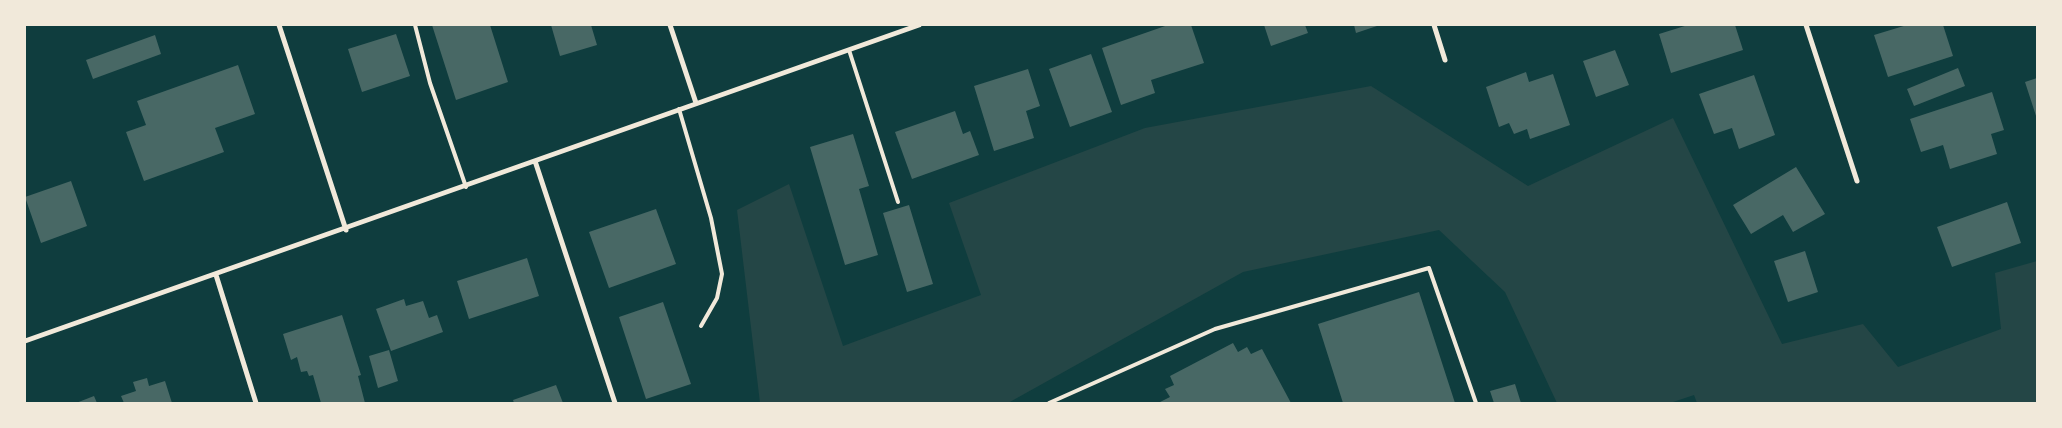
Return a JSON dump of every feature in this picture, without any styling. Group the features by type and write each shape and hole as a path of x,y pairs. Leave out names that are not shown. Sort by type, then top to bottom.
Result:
{"street":[{"path":"280,25 346,230"},
{"path":"670,25 696,103"},
{"path":"25,342 346,230 679,109 919,25"},
{"path":"1434,25 1445,60"},
{"path":"1806,25 1856,181"},
{"path":"535,161 615,403"},
{"path":"216,275 256,403"}],"lane":[{"path":"415,25 430,83 466,187"},
{"path":"849,50 898,202"},
{"path":"679,109 711,218 722,274 717,298 701,326"},
{"path":"1050,403 1215,329 1429,268 1476,403"}],"shaded area":[{"path":"1371,86 1528,186 1673,118 1782,344 1863,324 1898,367 2001,329 1995,273 2037,261 2037,403 1697,403 1694,395 1670,403 1557,403 1505,292 1439,230 1243,272 1008,403 760,403 737,210 789,184 843,346 981,295 949,203 1145,128"}],"building":[{"path":"432,25 490,25 508,82 456,100"},
{"path":"551,25 591,25 597,45 560,56"},
{"path":"1168,25 1191,25 1204,63 1151,80 1155,93 1121,105 1102,48"},
{"path":"1264,25 1305,25 1308,33 1271,46"},
{"path":"1354,25 1380,25 1356,33"},
{"path":"1688,25 1735,25 1743,50 1671,73 1659,34"},
{"path":"1907,25 1943,25 1953,56 1888,77 1874,35"},
{"path":"396,34 410,76 362,92 348,49"},
{"path":"155,35 161,54 93,79 86,60"},
{"path":"1615,50 1629,85 1596,97 1583,61"},
{"path":"1091,54 1112,112 1070,127 1049,69"},
{"path":"238,65 255,114 215,128 224,152 144,181 126,132 146,125 137,101"},
{"path":"1958,68 1965,86 1914,106 1907,89"},
{"path":"1028,69 1040,106 1026,111 1034,138 994,151 974,86"},
{"path":"1526,72 1529,82 1553,74 1570,125 1530,139 1527,129 1514,134 1509,123 1499,127 1486,87"},
{"path":"1754,75 1775,135 1739,149 1732,128 1714,134 1699,94"},
{"path":"2037,78 2037,119 2025,82"},
{"path":"1992,92 2004,130 1991,134 1997,154 1950,169 1943,145 1921,152 1910,119"},
{"path":"955,111 963,134 970,131 979,155 912,179 895,132"},
{"path":"853,134 869,186 859,189 878,255 845,265 810,147"},
{"path":"1796,167 1825,214 1793,232 1783,215 1751,234 1733,205"},
{"path":"71,181 87,226 41,243 25,197"},
{"path":"2007,202 2021,243 1952,267 1937,227"},
{"path":"909,205 933,284 907,292 883,213"},
{"path":"656,209 676,264 609,288 589,232"},
{"path":"1805,251 1818,292 1788,302 1774,261"},
{"path":"527,258 539,296 469,319 457,281"},
{"path":"1419,292 1455,403 1343,403 1318,324"},
{"path":"404,299 406,306 423,301 429,318 437,315 443,332 391,351 376,309"},
{"path":"663,302 691,384 646,399 619,317"},
{"path":"342,315 361,375 358,376 365,403 321,403 313,375 309,376 307,371 301,372 297,357 291,360 283,334"},
{"path":"1233,343 1238,352 1247,347 1251,354 1262,349 1291,403 1158,403 1170,397 1165,389 1174,385 1170,376"},
{"path":"389,350 398,381 378,388 369,356"},
{"path":"147,378 149,386 165,381 172,403 124,403 121,396 136,391 133,382"},
{"path":"1515,384 1521,403 1494,403 1490,391"},
{"path":"556,385 563,403 514,403 513,400"},
{"path":"94,396 97,403 76,403"}]}
